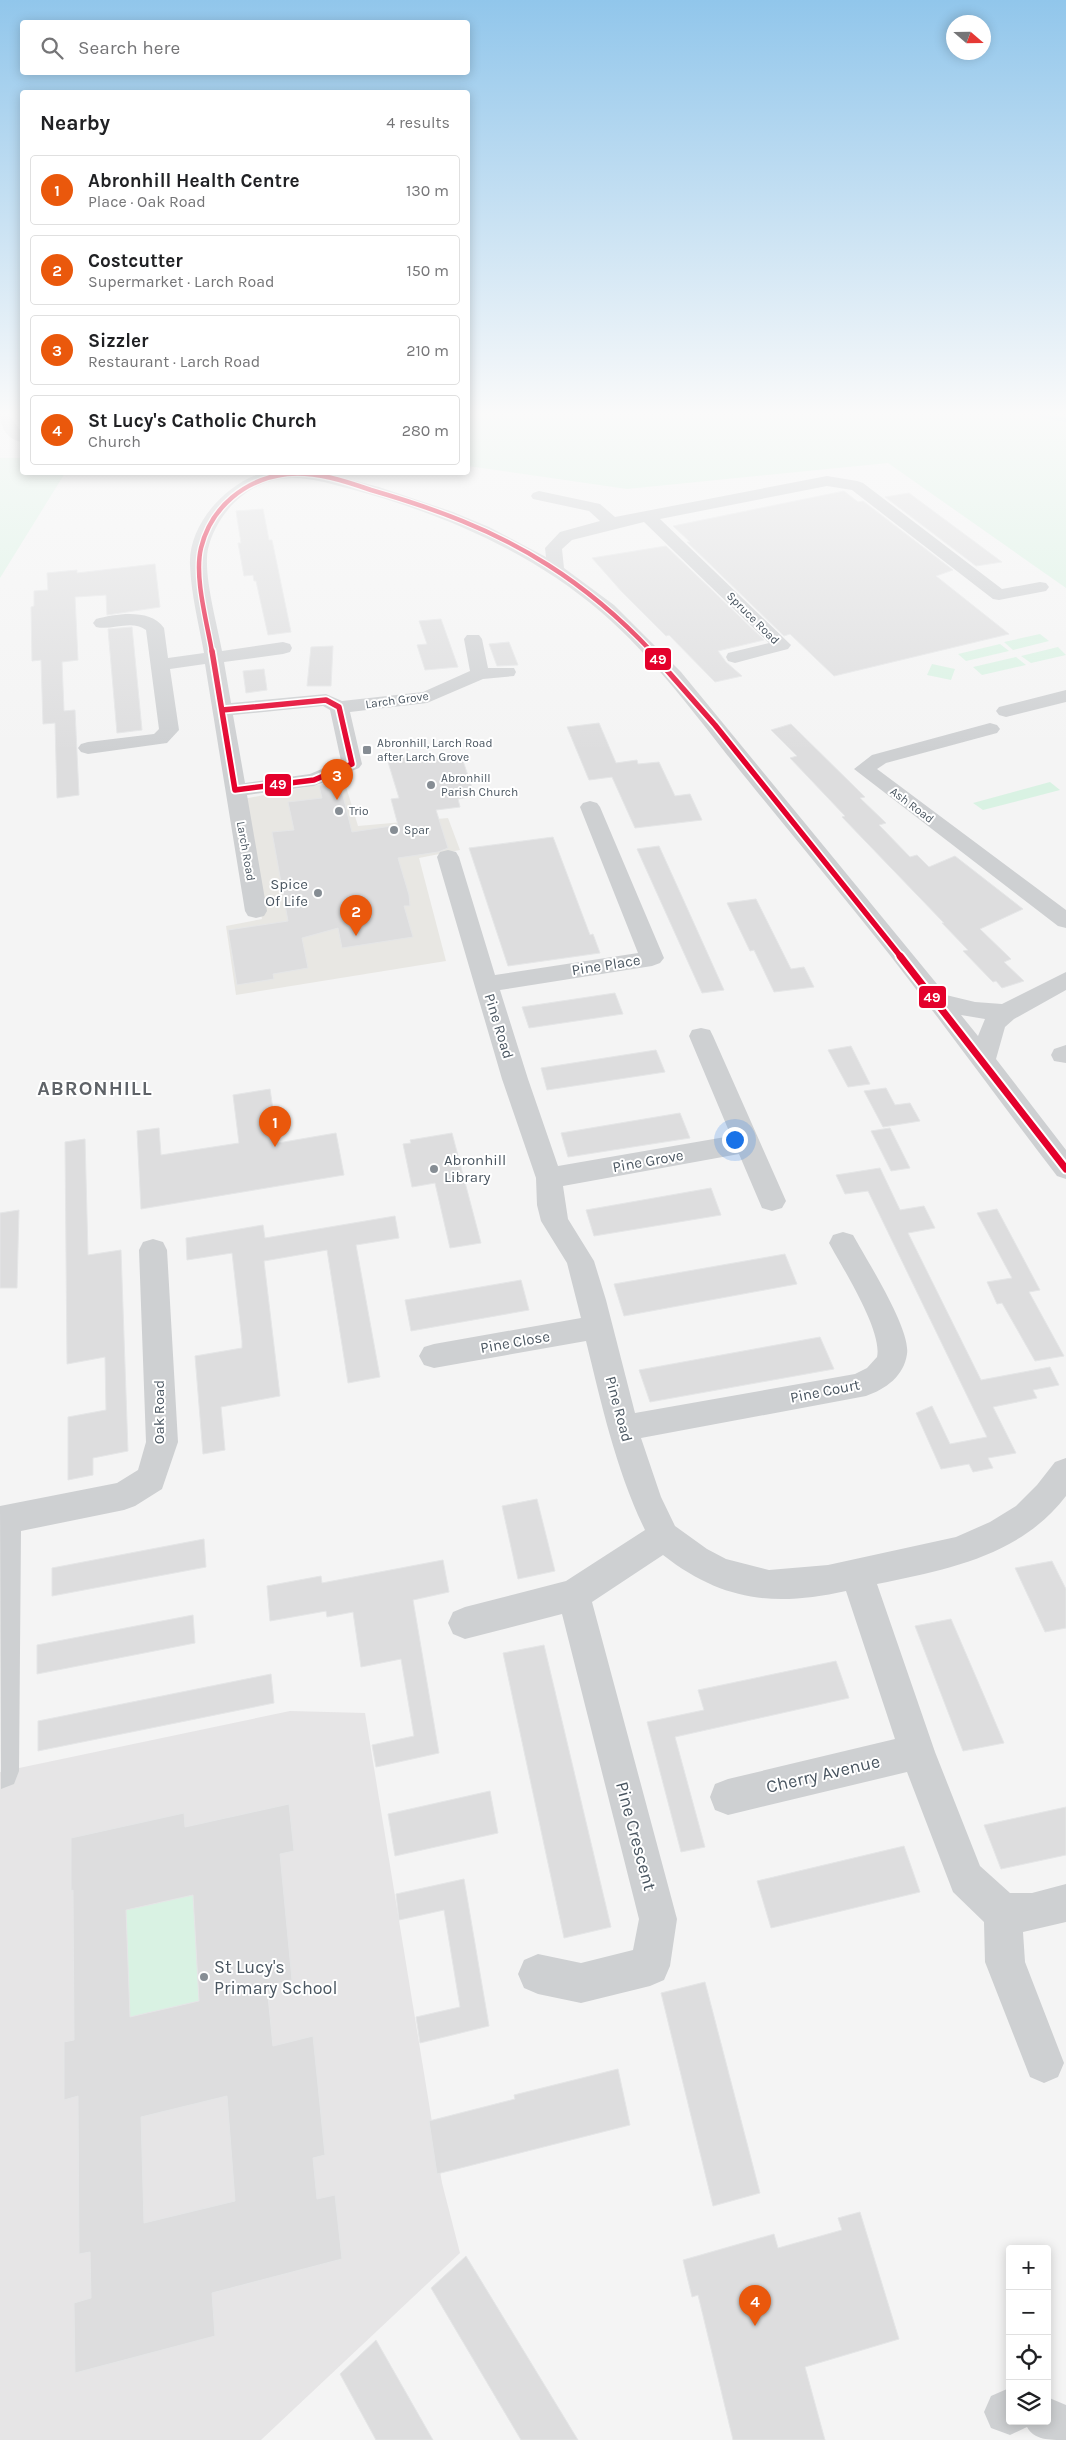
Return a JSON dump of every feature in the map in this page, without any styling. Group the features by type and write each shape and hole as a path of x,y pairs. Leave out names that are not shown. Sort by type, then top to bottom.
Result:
{"street":[{"name":"Larch Road","path":"210,524 199,548 198,565 256,911"},
{"name":"Larch Road","path":"464,524 493,536"},
{"path":"493,536 537,539 566,536 609,524"},
{"name":"Spruce Road","path":"655,524 782,646 735,657"},
{"path":"906,524 999,595 1040,587"},
{"path":"493,536 556,570 584,590 624,622 662,661 937,1001 1066,1169"},
{"path":"556,570 553,548 566,536"},
{"path":"88,748 160,739 169,730 162,666 155,628 148,622 137,620 102,623"},
{"path":"473,639 480,674"},
{"path":"162,666 283,648"},
{"name":"Larch Grove","path":"339,707 427,697 480,674 508,672"},
{"path":"1006,711 1066,696"},
{"path":"222,710 326,700 339,707 352,764 314,780 235,790"},
{"name":"Ash Road","path":"990,729 879,759 864,768 1066,921"},
{"name":"Pine Place","path":"487,984 652,958 590,807"},
{"name":"Pine Road","path":"448,857 515,1079 549,1178 554,1221 580,1261 592,1300 623,1428 646,1499 664,1536 695,1560 718,1572 742,1580 778,1584 828,1580 960,1551 1001,1532 1027,1516 1048,1495 1066,1472"},
{"path":"983,1060 994,1024 1005,1013 1066,980"},
{"path":"937,1001 975,1010 1005,1013"},
{"path":"701,1036 772,1201"},
{"name":"Pine Grove","path":"549,1178 747,1143"},
{"name":"Pine Court","path":"623,1428 840,1389 870,1382 882,1372 890,1361 893,1351 890,1337 844,1243"},
{"name":"Oak Road","path":"1,1771 2,1521 124,1496 151,1479 162,1442 154,1250"},
{"name":"Pine Close","path":"434,1356 597,1327"},
{"path":"465,1624 574,1595 664,1536"},
{"path":"858,1574 917,1752 966,1879 1003,1912 1032,1912 1066,1903"},
{"name":"Pine Crescent","path":"538,1974 581,1983 650,1966 658,1919 574,1595"},
{"name":"Cherry Avenue","path":"728,1797 917,1752"},
{"path":"1003,1912 1005,1962 1044,2063"},
{"path":"1046,2425 1066,2433"}],"shaded area":[{"path":"344,780 358,826 448,818 460,850 419,858 446,961 236,995 226,926 262,919 243,799"},
{"name":"St Lucy's Primary School","path":"290,1711 365,1713 442,2183 460,2253 261,2440 0,2440 0,1772"}],"green space":[{"path":"0,524 34,524 0,578"},
{"path":"975,524 1066,524 1066,588"},
{"path":"1040,634 1049,641 1013,650 1004,642"},
{"path":"1000,644 1009,651 966,661 958,654"},
{"path":"1058,647 1066,655 1031,663 1021,656"},
{"path":"1016,657 1026,665 982,675 973,667"},
{"path":"932,664 955,669 951,680 927,675"},
{"path":"1050,782 1060,790 983,810 973,803"},
{"path":"193,1895 199,2001 130,2017 126,1910"}],"building":[{"path":"238,524 266,524 269,540 272,540 291,632 268,635 256,581 254,581 253,575 244,576 238,543 241,543"},
{"path":"683,524 893,524 953,570 936,576 1009,634 834,676 790,634 784,636 687,542 690,542 673,526"},
{"path":"920,524 951,524 1002,562 976,566"},
{"path":"666,546 764,640 718,651 726,662 742,676 715,682 669,635 666,636 622,592 592,558"},
{"path":"155,564 160,607 107,615 106,595 75,597 78,660 62,662 64,711 75,710 79,795 57,798 55,723 43,724 41,660 32,661 31,607 34,606 34,591 48,590 47,573 77,570 77,573"},
{"path":"441,619 458,667 425,670 417,645 427,644 419,621"},
{"path":"132,627 142,730 117,733 108,629"},
{"path":"509,642 518,665 497,666 489,644"},
{"path":"333,646 331,686 307,686 311,647"},
{"path":"264,669 267,690 246,693 243,671"},
{"path":"599,723 616,763 637,760 638,764 659,762 675,796 690,794 702,820 635,828 612,777 589,780 567,727"},
{"path":"791,724 865,797 860,798 886,823 879,825 910,857 917,855 929,867 955,856 1023,909 980,929 1011,959 1004,962 1024,981 1002,988 996,981 993,982 963,951 968,950 842,817 845,816 790,758 797,756 771,730"},
{"path":"412,755 413,759 423,758 423,760 461,755 475,796 458,799 460,807 436,810 448,848 438,852 398,858 409,895 410,906 404,906 413,937 342,948 338,928 302,938 308,968 273,974 274,979 237,985 228,930 288,921 272,832 294,830 288,802 322,798 319,786 340,784 352,832 398,825 391,799 399,798 388,762 393,762 391,757"},
{"path":"553,837 590,935 593,934 600,953 508,966 469,848"},
{"path":"659,846 724,990 702,993 637,849"},
{"path":"756,899 791,969 804,967 814,987 774,992 754,950 750,951 727,903"},
{"path":"615,993 623,1014 529,1028 522,1007"},
{"path":"851,1046 870,1084 848,1087 828,1050"},
{"path":"656,1050 665,1072 547,1090 541,1068"},
{"path":"886,1088 895,1105 910,1103 920,1121 883,1127 864,1091"},
{"path":"270,1089 278,1143 336,1133 344,1175 141,1209 137,1131 159,1128 161,1155 239,1143 233,1095"},
{"path":"680,1113 690,1138 568,1157 561,1133"},
{"path":"890,1128 910,1168 891,1171 871,1131"},
{"path":"452,1133 481,1243 450,1248 435,1183 412,1187 403,1144 411,1143 410,1140"},
{"path":"85,1139 88,1255 121,1250 128,1451 93,1458 93,1475 68,1480 68,1417 106,1410 105,1357 67,1364 65,1142"},
{"path":"880,1168 900,1210 924,1206 935,1228 908,1233 981,1380 1050,1367 1059,1385 1033,1390 1037,1398 993,1407 1016,1453 988,1458 993,1468 973,1472 969,1464 941,1469 916,1413 932,1406 950,1444 987,1437 868,1191 845,1194 836,1175"},
{"path":"711,1188 721,1215 594,1236 586,1210"},
{"path":"997,1209 1040,1290 1029,1292 1064,1356 1035,1361 1002,1303 997,1304 987,1282 1012,1278 977,1213"},
{"path":"19,1210 17,1288 0,1288 0,1213"},
{"path":"395,1216 399,1238 356,1245 380,1377 348,1383 327,1250 264,1261 280,1396 221,1407 225,1450 203,1454 195,1356 242,1348 242,1341 232,1253 187,1260 186,1238 263,1225 265,1238"},
{"path":"785,1254 797,1284 624,1316 614,1284"},
{"path":"521,1280 529,1310 411,1331 405,1300"},
{"path":"820,1337 834,1369 650,1402 639,1370"},
{"path":"537,1499 555,1571 518,1579 502,1506"},
{"path":"204,1539 206,1567 52,1596 52,1568"},
{"path":"443,1560 449,1592 413,1600 439,1753 376,1767 372,1745 414,1736 401,1659 361,1667 353,1612 327,1617 326,1611 270,1621 267,1586 321,1576 322,1583"},
{"path":"1052,1561 1066,1589 1066,1628 1045,1632 1015,1568"},
{"path":"193,1615 195,1643 37,1674 37,1645"},
{"path":"951,1619 1004,1743 963,1751 915,1626"},
{"path":"544,1645 611,1927 564,1938 503,1653"},
{"path":"836,1661 849,1698 675,1737 705,1847 681,1852 647,1722 704,1710 698,1690"},
{"path":"271,1674 274,1703 38,1751 38,1721"},
{"path":"490,1791 498,1833 395,1856 388,1814"},
{"path":"289,1804 294,1851 280,1854 292,1980 267,1986 273,2046 313,2036 325,2155 313,2158 317,2199 335,2195 342,2259 212,2293 215,2336 75,2373 74,2303 91,2298 90,2252 79,2254 78,2096 64,2100 64,2042 74,2040 71,1838 184,1813 185,1827","holes":["193,1895 199,2001 130,2017 126,1910","227,2096 235,2201 144,2223 141,2117"]},
{"path":"1066,1807 1066,1855 1001,1869 984,1825"},
{"path":"904,1846 920,1892 771,1928 757,1881"},
{"path":"464,1879 489,2026 420,2043 416,2017 460,2007 444,1910 399,1920 396,1894"},
{"path":"705,1982 760,2193 713,2206 661,1993"},
{"path":"618,2069 630,2125 437,2174 429,2121 515,2099 514,2095"},
{"path":"860,2212 899,2339 805,2367 825,2440 733,2440 698,2295 692,2297 683,2260 774,2234 778,2248 842,2230 838,2218"},
{"path":"466,2256 578,2440 521,2440 431,2288"},
{"path":"376,2340 433,2440 376,2440 340,2374"}],"transit line":[{"name":"49","path":"211,524 201,547 198,565 235,790 314,780 352,764 339,707 326,700 222,710"},
{"name":"49","path":"468,524 519,548 547,564 600,603 649,649 694,699 851,894 1066,1169"}],"place":[{"name":"Abronhill, Larch Road after Larch Grove","path":"367,750"},
{"name":"Abronhill Parish Church","path":"431,785"},
{"name":"Sizzler","path":"337,800"},
{"name":"Trio","path":"339,811"},
{"name":"Spar","path":"394,830"},
{"name":"Spice Of Life","path":"318,893"},
{"name":"Costcutter","path":"356,936"},
{"name":"Abronhill Health Centre","path":"275,1147"},
{"name":"Abronhill Library","path":"434,1169"},
{"name":"St Lucy's Primary School","path":"204,1977"},
{"name":"St Lucy's Catholic Church","path":"755,2326"}],"district":[{"name":"ABRONHILL","path":"95,1088"}]}
